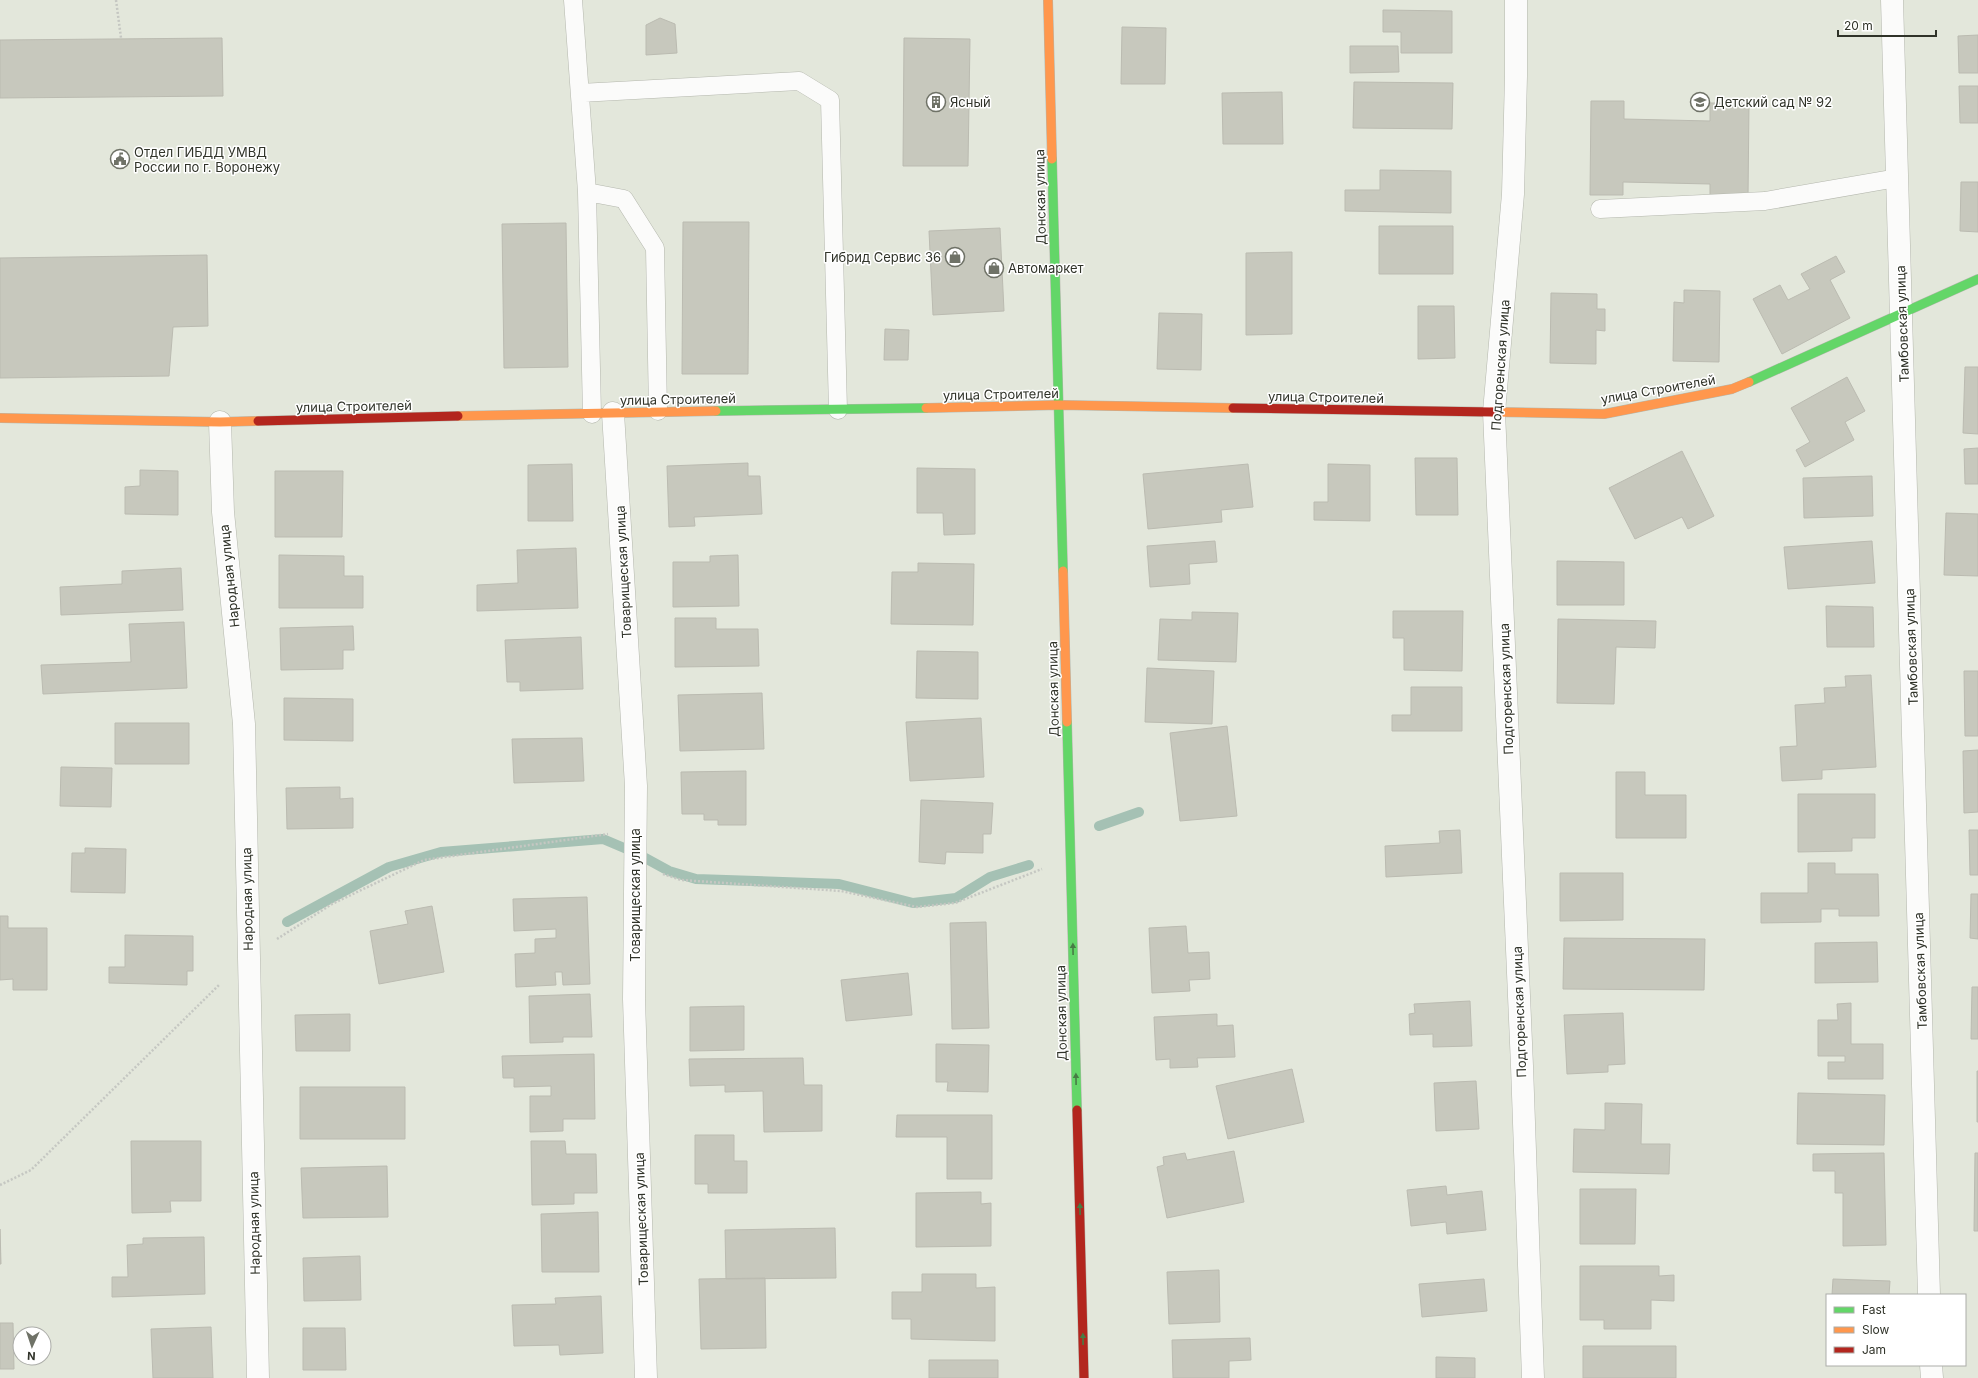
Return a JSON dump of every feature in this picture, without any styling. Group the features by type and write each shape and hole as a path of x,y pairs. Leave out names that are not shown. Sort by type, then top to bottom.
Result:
{"street":[{"name":"Донская улица","path":"1048,0 1084,1378"},
{"name":"Подгоренская улица","path":"1516,0 1513,194 1494,412 1522,1058 1533,1378"},
{"name":"Тамбовская улица","path":"1892,0 1929,1294"},
{"name":"улица Строителей","path":"0,418 220,422 613,414 658,411 838,410 1059,405 1604,414 1732,389 1978,279"},
{"name":"Товарищеская улица","path":"613,414 636,786 634,999 646,1378"},
{"name":"Народная улица","path":"220,422 223,512 244,724 258,1378"},
{"path":"1931,1366 1932,1378"}],"lane":[{"path":"573,0 587,192 592,414"},
{"path":"580,93 799,81 830,100 838,410"},
{"path":"1600,209 1765,201 1897,178"},
{"path":"587,192 624,199 655,248 658,411"}],"path":[{"path":"116,0 121,38"},
{"path":"0,1185 31,1170 249,957 332,904 424,860 636,830"},
{"path":"635,866 681,880 841,891 917,907 955,903 1042,870"}],"building":[{"path":"1383,10 1452,11 1452,53 1401,53 1401,32 1383,32"},
{"path":"660,18 675,24 677,53 646,55 646,25"},
{"path":"1122,27 1166,28 1165,84 1121,84"},
{"path":"1978,35 1978,73 1959,73 1958,36"},
{"path":"222,38 223,96 0,98 0,40"},
{"name":"Ясный","path":"904,38 970,39 968,166 903,166"},
{"path":"1350,46 1398,46 1399,72 1350,73"},
{"path":"1354,82 1453,83 1452,129 1353,128"},
{"path":"1959,86 1978,86 1978,123 1960,123"},
{"path":"1282,92 1283,144 1223,144 1222,93"},
{"path":"1591,101 1624,101 1624,119 1710,121 1710,103 1749,103 1748,198 1710,198 1710,184 1623,182 1623,195 1590,195"},
{"path":"1380,170 1451,171 1451,213 1345,211 1345,190 1380,190"},
{"path":"1961,182 1978,182 1978,232 1960,231"},
{"path":"683,222 749,222 748,374 682,374"},
{"path":"566,223 568,367 504,368 502,224"},
{"path":"1379,226 1453,226 1453,274 1379,274"},
{"path":"1000,228 1004,311 933,315 929,231"},
{"path":"1292,252 1292,334 1246,335 1246,253"},
{"path":"207,255 208,326 173,327 169,376 0,378 0,258"},
{"path":"1836,256 1845,272 1830,280 1850,318 1782,354 1753,299 1780,285 1788,300 1810,289 1801,274"},
{"path":"1684,290 1720,291 1719,362 1673,361 1674,302 1684,303"},
{"path":"1551,293 1597,294 1597,309 1605,309 1605,331 1596,330 1596,364 1550,363"},
{"path":"1418,306 1454,306 1455,358 1418,359"},
{"path":"1159,313 1202,314 1201,370 1157,369"},
{"path":"885,329 909,330 908,360 884,360"},
{"path":"1965,367 1978,367 1978,434 1963,433"},
{"path":"1847,377 1865,411 1845,422 1854,440 1805,467 1796,450 1810,442 1791,408"},
{"path":"1978,448 1978,484 1965,484 1964,449"},
{"path":"1682,451 1714,516 1688,529 1682,517 1635,539 1609,488"},
{"path":"1415,458 1457,458 1458,515 1416,515"},
{"path":"748,463 748,476 760,476 762,514 694,517 695,526 669,527 667,466"},
{"path":"572,464 573,521 528,521 528,465"},
{"path":"1248,464 1253,507 1221,510 1222,522 1148,529 1143,474"},
{"path":"1328,464 1370,465 1370,521 1314,520 1314,502 1328,502"},
{"path":"917,468 975,469 975,534 944,535 943,513 917,513"},
{"path":"140,470 178,471 178,515 125,514 125,487 140,486"},
{"path":"275,471 343,471 342,537 275,537"},
{"path":"1872,476 1873,516 1804,518 1803,478"},
{"path":"1946,513 1978,514 1978,576 1944,575"},
{"path":"1215,541 1217,562 1189,564 1190,584 1150,587 1147,546"},
{"path":"1872,541 1875,583 1788,589 1784,547"},
{"path":"576,548 578,608 477,611 477,585 518,583 517,550"},
{"path":"279,555 344,556 344,576 363,576 363,608 279,608"},
{"path":"738,555 739,606 673,607 673,562 710,562 710,556"},
{"path":"1557,561 1624,562 1624,605 1557,605"},
{"path":"918,563 974,564 973,625 891,624 892,572 918,572"},
{"path":"181,568 183,610 61,615 60,587 122,584 122,571"},
{"path":"1826,606 1873,607 1874,647 1827,647"},
{"path":"1393,611 1463,611 1462,671 1404,670 1404,638 1393,638"},
{"path":"1192,612 1238,613 1236,662 1158,660 1160,619 1192,620"},
{"path":"675,618 716,618 716,629 758,629 759,666 675,667"},
{"path":"1558,619 1656,621 1655,648 1616,647 1614,704 1557,703"},
{"path":"184,622 187,688 43,694 41,665 131,662 129,624"},
{"path":"353,626 354,650 343,650 343,669 281,670 280,628"},
{"path":"581,637 583,689 520,691 520,682 507,682 505,640"},
{"path":"917,651 978,652 978,699 916,698"},
{"path":"1147,668 1214,671 1212,724 1145,722"},
{"path":"1964,671 1978,671 1978,736 1965,736"},
{"path":"1871,675 1876,767 1822,770 1822,779 1782,781 1780,747 1797,746 1795,705 1825,703 1824,688 1846,687 1845,676"},
{"path":"1411,687 1462,687 1462,731 1392,731 1392,715 1411,715"},
{"path":"762,693 764,749 680,751 678,695"},
{"path":"284,698 353,699 353,741 284,740"},
{"path":"981,718 984,777 910,781 906,722"},
{"path":"115,723 189,723 189,764 115,764"},
{"path":"1227,726 1237,816 1180,821 1170,733"},
{"path":"582,738 584,781 514,783 512,739"},
{"path":"1978,750 1978,812 1964,813 1963,751"},
{"path":"61,767 112,768 111,807 60,806"},
{"path":"746,771 746,825 718,825 718,820 704,820 704,814 682,814 681,772"},
{"path":"1616,772 1645,772 1645,795 1686,795 1686,838 1616,838"},
{"path":"340,787 340,799 353,798 353,828 287,829 286,788"},
{"path":"1798,794 1875,794 1875,838 1852,838 1852,851 1798,852"},
{"path":"921,800 993,803 991,834 983,834 983,853 946,852 945,864 919,862"},
{"path":"1460,830 1462,873 1386,877 1385,846 1440,843 1439,831"},
{"path":"1969,830 1978,830 1978,875 1970,875"},
{"path":"85,848 126,849 125,893 71,892 72,853 85,853"},
{"path":"1808,863 1835,863 1835,874 1878,874 1879,916 1839,916 1839,909 1821,909 1821,922 1761,923 1761,893 1808,893"},
{"path":"1560,873 1623,873 1623,920 1560,921"},
{"path":"1971,894 1978,894 1978,939 1970,938"},
{"path":"587,897 590,984 563,985 562,972 555,972 556,985 516,987 515,954 535,953 535,939 556,938 556,929 514,931 513,899"},
{"path":"432,906 444,972 379,984 370,931 408,924 405,911"},
{"path":"0,916 8,916 8,928 47,928 47,990 13,990 13,979 0,980"},
{"path":"986,922 989,1028 952,1029 950,923"},
{"path":"1186,926 1188,953 1209,952 1210,979 1189,980 1190,991 1152,993 1149,928"},
{"path":"125,935 193,936 193,971 187,971 187,985 109,983 109,967 125,967"},
{"path":"1564,938 1705,939 1704,990 1563,989"},
{"path":"1877,942 1878,982 1815,983 1815,943"},
{"path":"908,973 912,1015 846,1021 841,980"},
{"path":"1972,987 1978,987 1978,1039 1971,1039"},
{"path":"590,994 592,1037 563,1037 563,1042 530,1043 529,996"},
{"path":"1470,1001 1472,1046 1433,1047 1433,1034 1410,1035 1409,1014 1415,1013 1414,1004"},
{"path":"1851,1003 1851,1044 1883,1044 1883,1079 1828,1079 1828,1062 1845,1062 1845,1056 1818,1056 1818,1020 1838,1020 1837,1004"},
{"path":"744,1006 744,1050 690,1051 690,1007"},
{"path":"1623,1013 1625,1064 1608,1065 1608,1072 1567,1074 1564,1015"},
{"path":"350,1014 350,1051 296,1051 295,1015"},
{"path":"1217,1014 1217,1026 1233,1025 1235,1057 1197,1058 1198,1067 1170,1068 1170,1059 1156,1060 1154,1017"},
{"path":"936,1044 989,1045 988,1092 947,1091 948,1082 936,1082"},
{"path":"594,1054 595,1119 563,1119 563,1131 530,1132 530,1096 551,1096 551,1086 514,1087 514,1078 503,1078 502,1056"},
{"path":"803,1058 804,1085 822,1085 822,1131 764,1132 763,1091 725,1092 725,1085 690,1086 689,1059"},
{"path":"1292,1069 1304,1122 1228,1139 1216,1086"},
{"path":"1978,1071 1978,1122 1977,1122"},
{"path":"1476,1081 1479,1129 1436,1131 1434,1083"},
{"path":"300,1087 405,1087 405,1139 300,1139"},
{"path":"1798,1093 1885,1095 1884,1145 1797,1144"},
{"path":"1605,1103 1642,1104 1641,1144 1670,1144 1669,1174 1573,1172 1574,1129 1605,1130"},
{"path":"897,1115 992,1115 992,1179 947,1179 947,1137 896,1137"},
{"path":"695,1135 734,1135 734,1161 747,1161 747,1193 708,1193 708,1184 695,1184"},
{"path":"131,1141 201,1141 201,1201 170,1201 171,1212 132,1213"},
{"path":"531,1141 565,1141 566,1154 596,1154 597,1193 574,1193 574,1204 532,1205"},
{"path":"1234,1151 1244,1202 1167,1218 1157,1167 1164,1165 1163,1157 1185,1153 1187,1160"},
{"path":"1884,1153 1886,1245 1843,1246 1843,1193 1835,1193 1835,1171 1813,1171 1813,1154"},
{"path":"1975,1153 1978,1153 1978,1231 1974,1231"},
{"path":"387,1166 388,1217 303,1218 301,1168"},
{"path":"1446,1186 1447,1195 1482,1191 1486,1230 1447,1234 1446,1222 1411,1226 1407,1190"},
{"path":"1580,1189 1636,1189 1635,1244 1580,1244"},
{"path":"981,1192 981,1204 991,1203 991,1246 916,1247 916,1193"},
{"path":"598,1212 599,1272 542,1272 541,1214"},
{"path":"835,1228 836,1278 726,1279 725,1230"},
{"path":"0,1229 1,1264 0,1264"},
{"path":"204,1237 205,1294 112,1297 112,1277 128,1277 127,1245 143,1244 143,1238"},
{"path":"360,1256 361,1300 304,1301 303,1258"},
{"path":"1580,1266 1659,1266 1659,1276 1674,1275 1674,1301 1651,1300 1651,1329 1604,1329 1604,1320 1580,1320"},
{"path":"1219,1270 1220,1322 1169,1324 1167,1272"},
{"path":"922,1274 976,1274 976,1288 995,1287 995,1341 911,1339 911,1319 892,1319 892,1292 922,1292"},
{"path":"765,1278 766,1348 701,1349 699,1279"},
{"path":"1484,1279 1487,1311 1422,1317 1419,1284"},
{"path":"1833,1279 1890,1281 1889,1294 1832,1294"},
{"path":"601,1296 603,1353 560,1355 559,1345 514,1346 512,1305 556,1304 555,1298"},
{"path":"0,1323 13,1323 12,1366 14,1366 14,1369 0,1369"},
{"path":"211,1327 213,1378 153,1378 151,1329"},
{"path":"303,1328 345,1328 346,1370 303,1370"},
{"path":"1250,1338 1251,1360 1229,1361 1229,1378 1173,1378 1172,1340"},
{"path":"1583,1346 1676,1346 1676,1378 1583,1378"},
{"path":"1436,1357 1475,1358 1475,1378 1436,1378"},
{"path":"929,1360 998,1360 998,1378 929,1378"}],"waterway":[{"path":"1099,826 1139,812"},
{"path":"287,922 389,867 441,852 603,839 636,853 669,871 696,879 839,884 913,903 956,898 990,877 1029,865"}],"traffic: fast":[{"path":"1052,159 1063,571"},
{"path":"1749,382 1978,279"},
{"path":"716,411 926,408"},
{"path":"1067,722 1077,1110"}],"traffic: slow":[{"path":"1048,0 1052,159"},
{"path":"1492,412 1604,414 1732,389 1749,382"},
{"path":"926,408 1059,405 1233,408"},
{"path":"458,416 716,411"},
{"path":"0,418 220,422 258,421"},
{"path":"1063,571 1067,722"}],"traffic: jam":[{"path":"1233,408 1492,412"},
{"path":"258,421 458,416"},
{"path":"1077,1110 1084,1378"}],"place":[{"name":"Ясный","path":"936,102"},
{"name":"Детский сад № 92","path":"1700,102"},
{"name":"Отдел ГИБДД УМВД России по г. Воронежу","path":"120,159"},
{"name":"Гибрид Сервис 36","path":"955,257"},
{"name":"Автомаркет","path":"994,268"}]}
